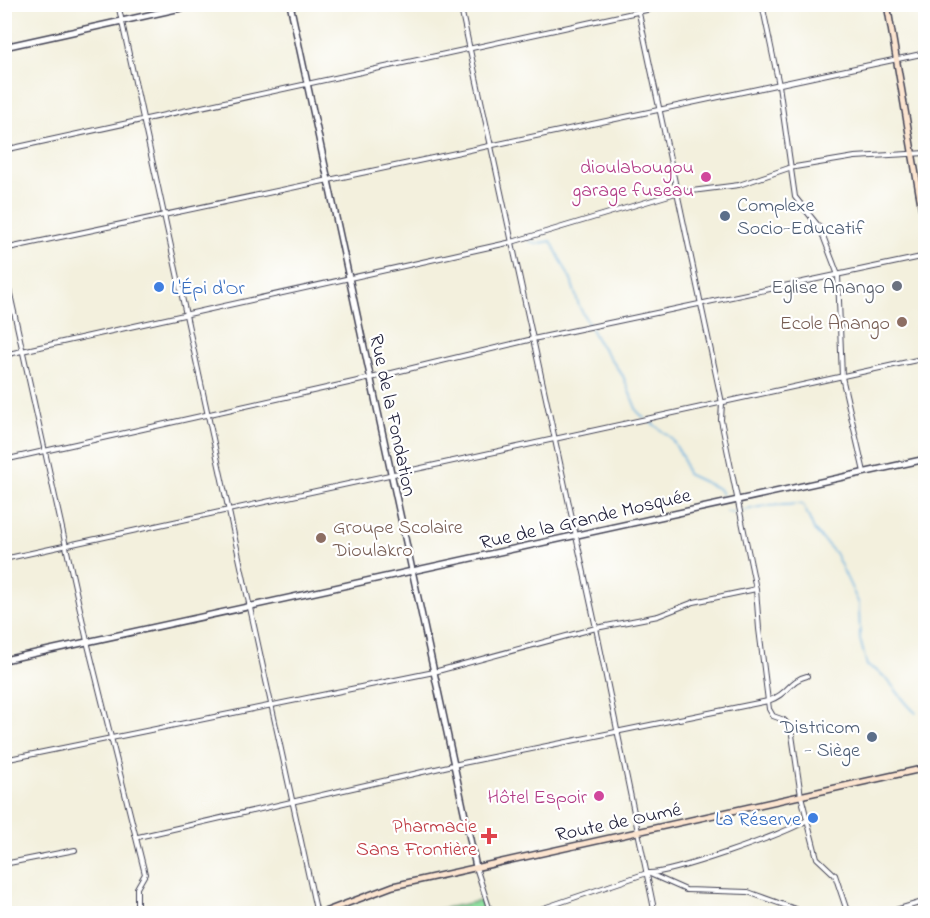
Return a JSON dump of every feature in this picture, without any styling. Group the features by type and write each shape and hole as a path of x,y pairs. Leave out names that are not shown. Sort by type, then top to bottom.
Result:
{"main road":[{"path":"887,4 926,234"},
{"name":"Route de Oumé","path":"318,914 393,886 926,768"}],"street":[{"path":"118,4 318,914"},
{"path":"4,47 199,4"},
{"name":"Rue de la Fondation","path":"290,4 476,867"},
{"path":"460,4 576,534 655,914"},
{"path":"637,4 722,403 721,420 756,589 768,701 772,716 784,720 791,728 801,796 817,858 835,875 851,912 833,914"},
{"path":"4,150 674,4"},
{"path":"762,4 779,85 789,168 795,197 820,228 838,275 842,377 864,472"},
{"path":"4,249 926,53"},
{"path":"4,355 512,242 676,193 739,185 789,168 875,155 895,153 912,156 926,153"},
{"path":"4,460 208,416 533,339 926,256"},
{"path":"4,267 87,641 138,837 145,874 137,888 137,914"},
{"path":"4,559 926,358"},
{"name":"Rue de la Grande Mosquée","path":"4,660 926,459"},
{"path":"4,760 434,672 596,628 657,616 694,602 756,589"},
{"path":"138,837 453,765 768,701 782,697 793,682 807,676"},
{"path":"526,914 647,873 667,871 768,838 795,828 807,820"},
{"path":"4,864 75,850"},
{"path":"476,867 491,914"},
{"path":"647,873 686,890 748,892 809,914"},
{"path":"882,914 926,901"}],"green space":[{"path":"480,901 486,913 421,913"}],"waterway":[{"path":"530,241 536,244 551,241 571,280 579,306 597,340 623,376 637,411 644,418"},
{"path":"648,420 671,438 682,456 687,474 719,489 723,496"},
{"path":"726,511 732,513 764,506 801,504 804,506 814,530 835,553 859,604 860,639 867,666 888,680 916,713"}],"place":[{"name":"dioulabougou garage fuseau","path":"706,177"},
{"name":"Complexe Socio-Educatif","path":"725,216"},
{"name":"Eglise Anango","path":"897,286"},
{"name":"L'Épi d'Or","path":"159,287"},
{"name":"Ecole Anango","path":"902,322"},
{"name":"Groupe Scolaire Dioulakro","path":"321,538"},
{"name":"Districom - Siège","path":"872,737"},
{"name":"Hôtel Espoir","path":"599,796"},
{"name":"La Réserve","path":"813,818"},
{"name":"Pharmacie Sans Frontière","path":"489,836"}]}
